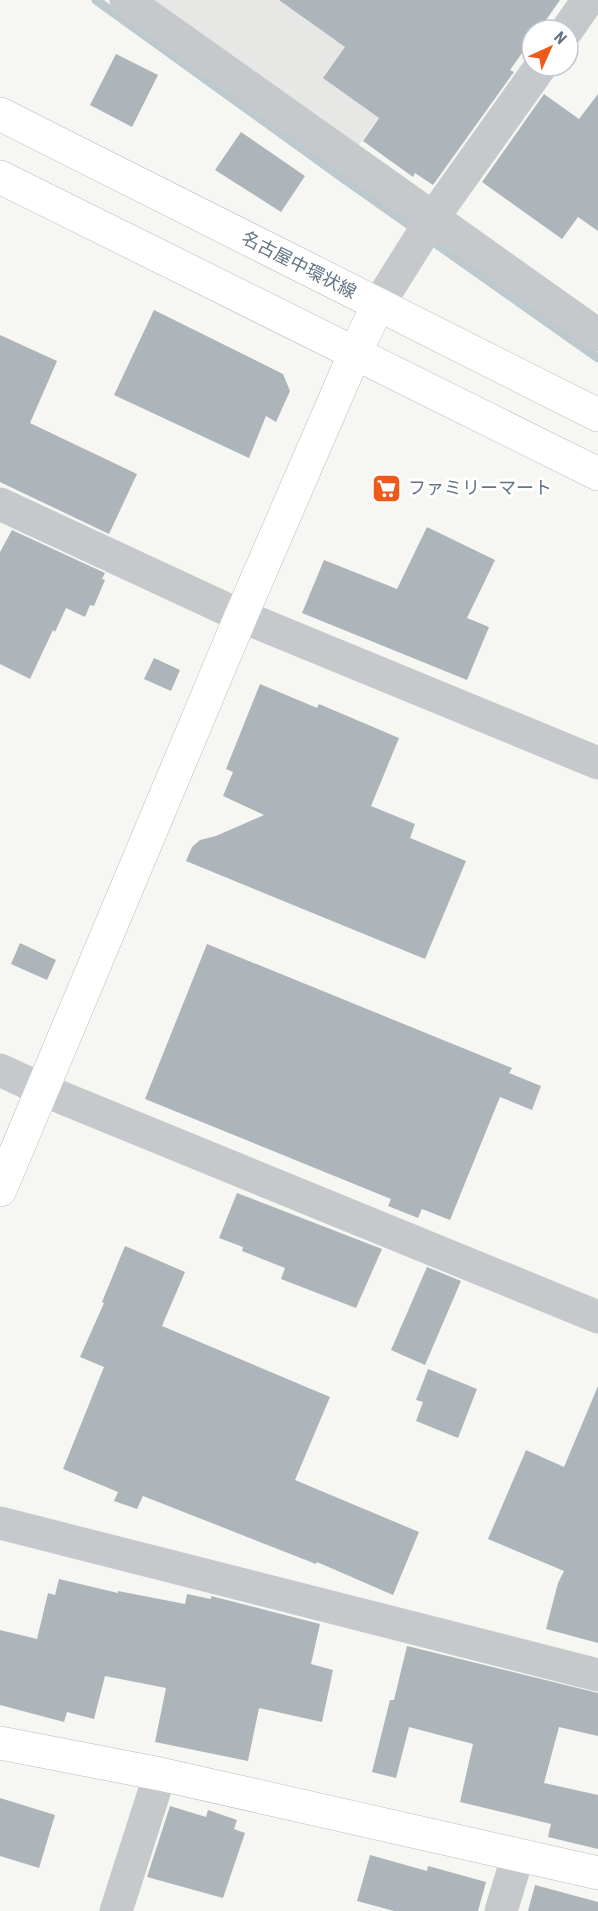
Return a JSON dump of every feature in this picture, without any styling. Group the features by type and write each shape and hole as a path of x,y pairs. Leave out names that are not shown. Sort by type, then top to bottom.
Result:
{"street":[{"path":"126,0 426,229 598,335"},
{"path":"575,18 588,0"},
{"path":"0,1190 241,616 355,352 378,305 426,229 533,78"},
{"name":"名古屋中環状線","path":"0,114 598,415"},
{"path":"0,177 598,474"},
{"path":"0,504 241,616 598,763"},
{"path":"0,1070 43,1090 598,1317"},
{"path":"0,1523 598,1675"},
{"path":"0,1743 160,1774 598,1873"},
{"path":"116,1911 160,1774"},
{"path":"501,1911 518,1854"}],"shaded area":[{"path":"155,0 461,0 354,152"}],"building":[{"path":"279,0 560,0 547,18 520,18 520,56 510,70 514,72 433,185 415,173 413,177 363,141 379,118 323,78 345,47"},
{"path":"116,54 158,75 132,127 90,105"},
{"path":"544,94 579,119 598,94 598,231 578,217 562,239 482,182"},
{"path":"241,132 305,176 281,212 215,170"},
{"path":"154,310 283,374 290,391 276,422 266,416 249,458 114,395"},
{"path":"0,335 57,361 30,423 137,474 109,534 0,482"},
{"path":"427,527 495,560 467,618 489,627 467,680 302,613 324,560 397,589"},
{"path":"12,530 105,573 102,579 105,580 94,606 90,605 85,617 66,608 30,679 0,664 0,552"},
{"path":"154,658 180,670 171,691 144,679"},
{"path":"260,684 317,708 319,704 399,738 371,806 415,824 410,838 466,861 425,959 186,861 192,847 200,840 216,836 264,815 223,796 233,772 226,769"},
{"path":"20,943 56,960 47,980 11,964"},
{"path":"207,944 512,1068 509,1073 541,1086 532,1110 500,1097 450,1220 422,1209 418,1218 388,1206 391,1199 145,1099"},
{"path":"237,1193 382,1249 356,1308 281,1279 285,1268 242,1251 243,1247 219,1238"},
{"path":"125,1246 185,1272 162,1326 330,1397 295,1480 419,1532 393,1595 317,1562 316,1564 143,1496 137,1509 114,1501 118,1492 63,1469 104,1367 80,1357 104,1303 102,1302"},
{"path":"427,1267 461,1281 425,1365 391,1350"},
{"path":"428,1369 477,1389 458,1438 416,1421 423,1402 416,1400"},
{"path":"598,1386 598,1643 546,1629 558,1583 564,1571 488,1539 526,1450 564,1467"},
{"path":"59,1579 118,1593 118,1591 185,1604 187,1594 211,1599 211,1596 320,1624 311,1664 333,1670 322,1722 259,1708 248,1761 155,1742 166,1688 105,1676 94,1719 67,1712 64,1722 0,1705 0,1630 37,1639 48,1593 55,1595"},
{"path":"407,1646 598,1693 598,1736 559,1727 544,1783 598,1795 598,1849 548,1837 551,1824 460,1802 473,1744 409,1727 396,1778 372,1772 390,1700 394,1700"},
{"path":"0,1798 55,1815 39,1868 0,1856"},
{"path":"170,1806 206,1817 208,1810 237,1820 234,1829 245,1833 223,1898 147,1877"},
{"path":"370,1855 427,1871 428,1866 486,1882 478,1911 394,1911 357,1901"},
{"path":"535,1885 598,1902 598,1911 528,1911"}],"waterway":[{"path":"96,0 598,358"}],"place":[{"name":"ファミリーマート","path":"387,488"}]}
